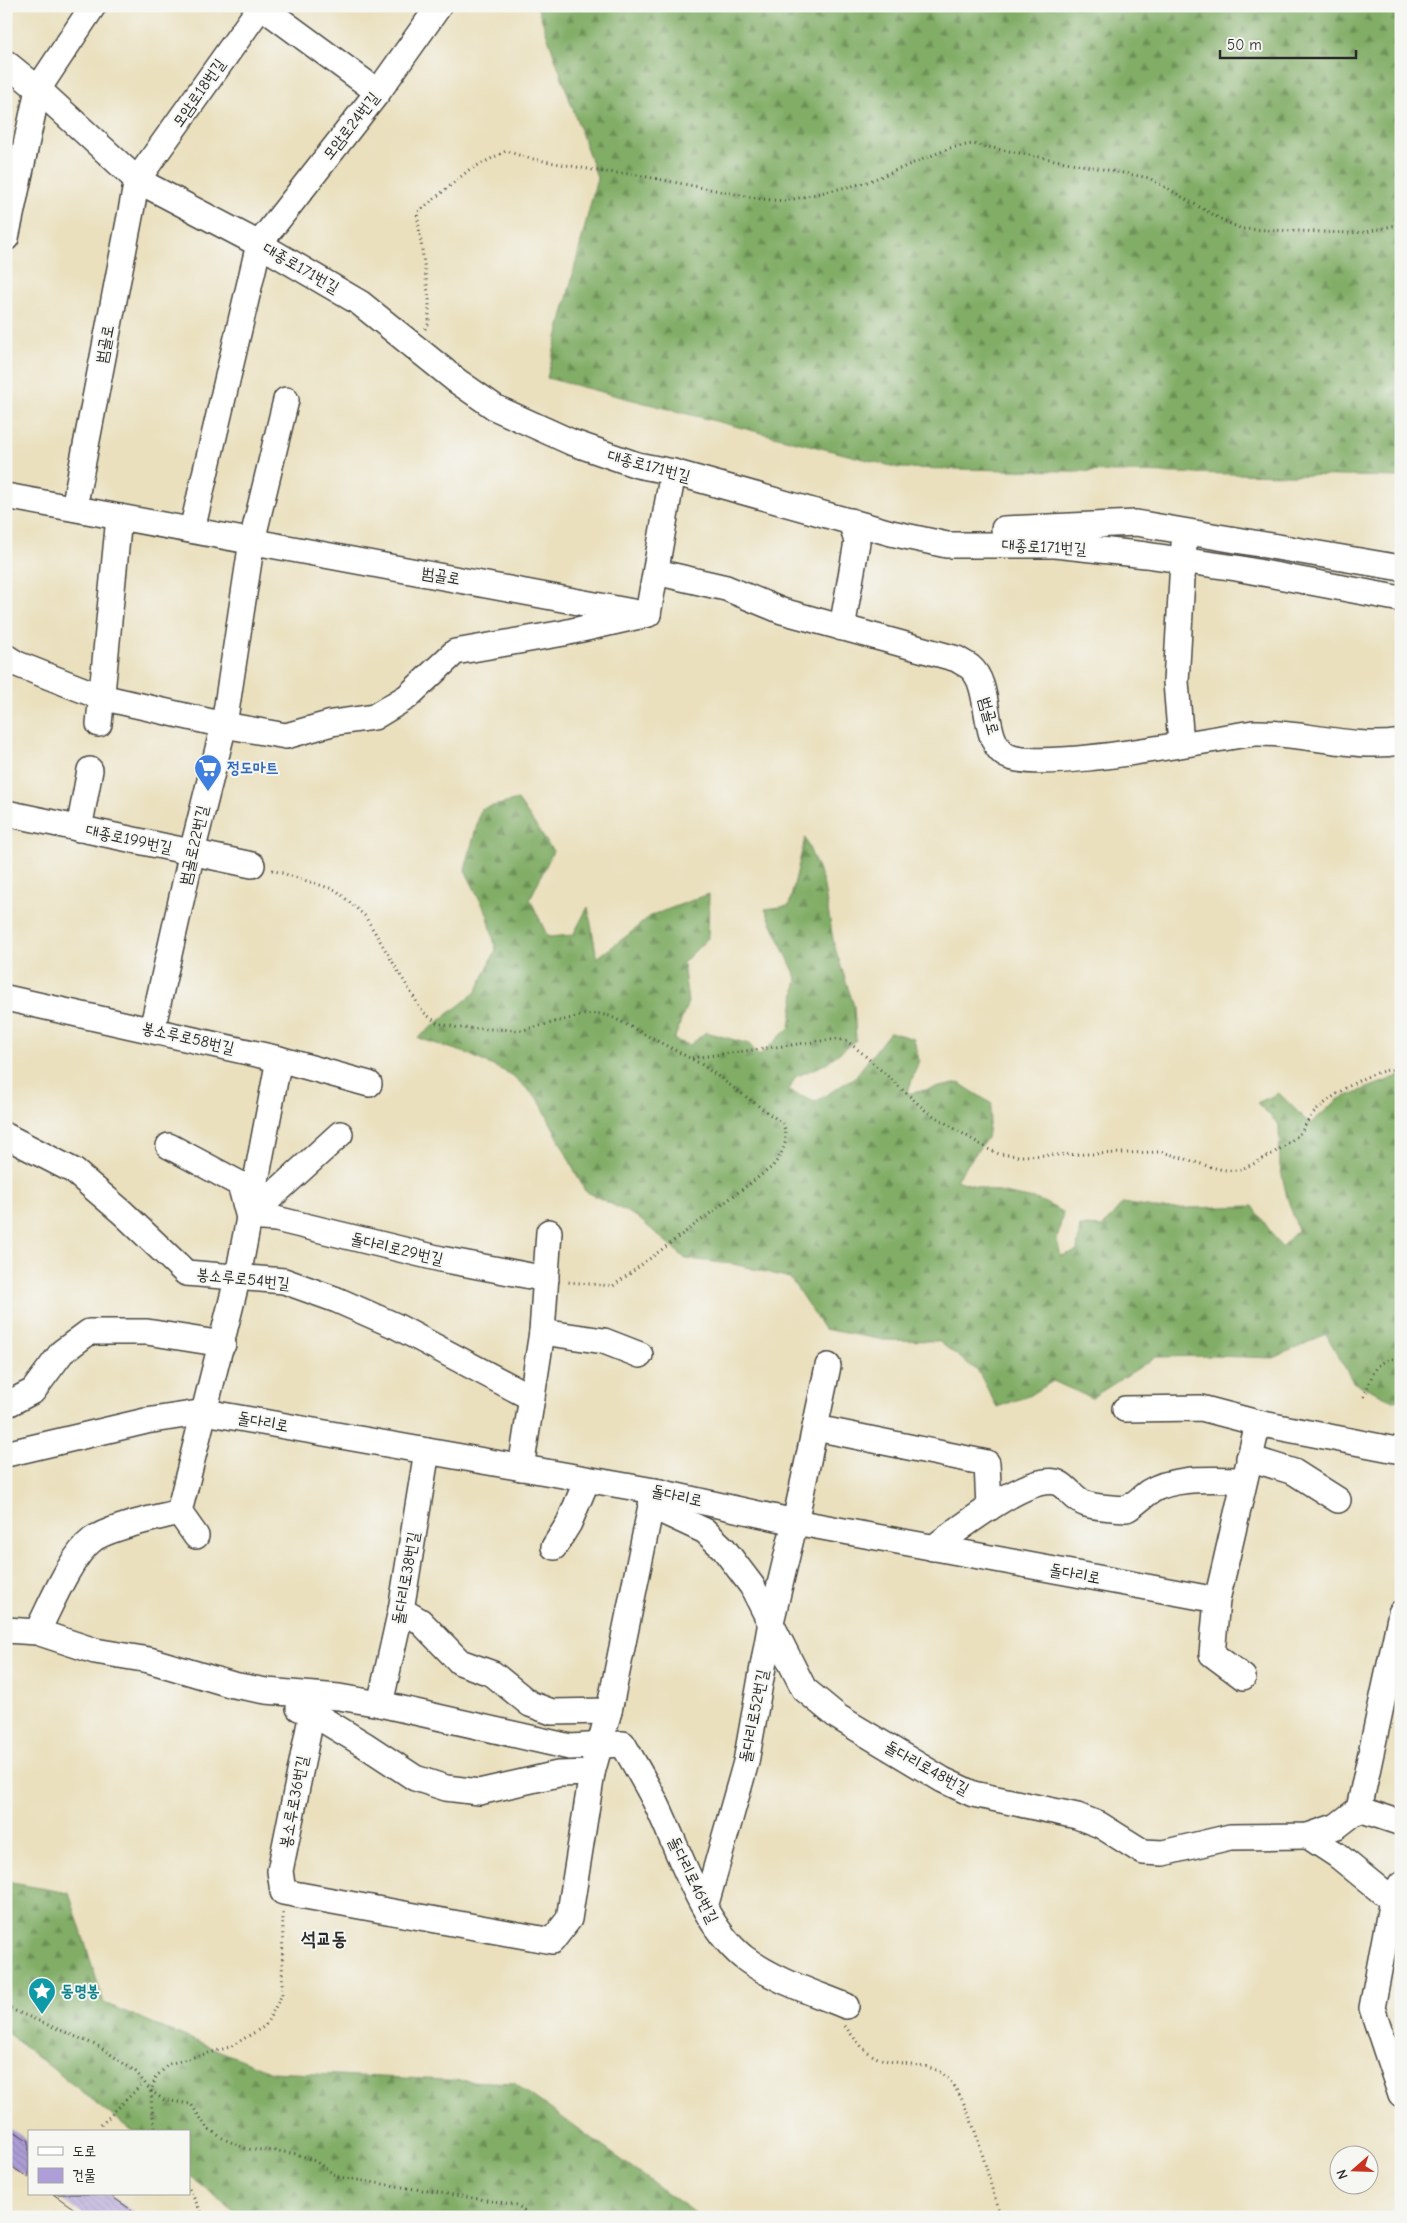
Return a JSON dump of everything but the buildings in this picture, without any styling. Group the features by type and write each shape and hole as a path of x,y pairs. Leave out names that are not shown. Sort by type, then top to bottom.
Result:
{"street":[{"path":"6,238 38,89 93,6"},
{"path":"261,6 378,92"},
{"name":"모암로18번길","path":"137,180 261,6"},
{"name":"모암로24번길","path":"259,244 378,92 439,6"},
{"name":"대종로171번길","path":"6,63 38,89 137,180 259,244 360,303 457,381 496,408 571,442 637,465 673,472 891,533 947,545 1055,545 1236,568 1401,600"},
{"name":"범골로","path":"74,508 137,180"},
{"path":"192,530 259,244"},
{"name":"범골로22번길","path":"152,1030 192,852 224,725 252,541 286,400"},
{"path":"6,657 17,664 101,697 224,725 286,736 332,724 374,717 407,697 455,652 564,633 648,614 673,472"},
{"name":"범골로","path":"6,496 648,614"},
{"path":"99,724 119,517"},
{"path":"842,628 857,542 851,522 979,530 1136,523 1401,568"},
{"path":"1181,744 1176,682 1184,531"},
{"name":"범골로","path":"656,572 726,588 782,611 957,659 971,668 979,681 996,743 1004,754 1016,759 1031,762 1082,760 1236,735 1276,732 1358,742 1401,742"},
{"path":"79,829 90,770"},
{"name":"대종로199번길","path":"6,813 252,865"},
{"name":"봉소루로58번길","path":"6,998 279,1059 369,1084"},
{"path":"196,1536 179,1512 223,1344 238,1276 279,1059"},
{"path":"249,1217 340,1134"},
{"name":"봉소루로54번길","path":"6,1136 74,1171 123,1213 186,1273 284,1281 337,1300 396,1326 532,1398"},
{"path":"168,1146 240,1184 249,1217"},
{"name":"돌다리로29번길","path":"249,1217 276,1220 441,1260 546,1280"},
{"path":"521,1468 542,1332 549,1232"},
{"path":"6,1405 33,1391 62,1352 89,1332 148,1332 223,1344"},
{"path":"542,1332 604,1341 640,1354"},
{"path":"795,1522 828,1366"},
{"path":"1125,1409 1201,1408 1258,1423 1401,1451"},
{"name":"돌다리로","path":"6,1454 146,1421 205,1412 657,1492 795,1522 1217,1600"},
{"path":"1244,1677 1212,1654 1217,1600 1258,1423"},
{"path":"816,1428 987,1463 989,1508"},
{"name":"돌다리로38번길","path":"380,1704 401,1610 427,1451"},
{"path":"933,1548 989,1508 1030,1485 1046,1480 1058,1482 1072,1496 1085,1504 1128,1510 1151,1491 1173,1484 1246,1469 1294,1472 1338,1500"},
{"path":"554,1547 569,1523 587,1480"},
{"path":"283,1892 552,1940 569,1919 592,1773 609,1711 657,1492"},
{"name":"돌다리로48번길","path":"657,1492 662,1512 705,1531 724,1550 752,1586 804,1689 838,1717 943,1780 973,1794 1077,1816 1100,1825 1143,1852 1163,1853 1230,1836 1308,1836 1337,1826 1359,1809"},
{"path":"37,1632 80,1552 93,1539 111,1531 179,1512"},
{"name":"돌다리로52번길","path":"705,1907 746,1762 771,1622 795,1522"},
{"path":"401,1610 420,1621 460,1662 492,1674 530,1704 552,1712 609,1711"},
{"path":"1401,1613 1359,1809 1401,1823"},
{"path":"6,1630 37,1632 95,1651 148,1660 233,1685 266,1691 339,1697 380,1704 570,1747 600,1745"},
{"path":"266,1691 284,1702 312,1713 415,1778 446,1788 479,1792 558,1774 592,1773"},
{"name":"봉소루로36번길","path":"283,1892 280,1871 312,1713"},
{"name":"돌다리로46번길","path":"600,1745 623,1744 656,1801 705,1907 720,1934 744,1957 784,1980 840,2003"},
{"path":"1308,1836 1396,1893 1372,2008 1401,2095"}],"path":[{"path":"413,344 429,323 429,300 417,213 469,170 506,151 528,158 604,172 632,174 761,199 785,201 865,183 950,148 972,144 1149,178 1224,221 1242,229 1350,233 1366,232 1401,224"},
{"path":"252,865 336,890 365,916 422,1011 436,1023 459,1028 522,1030 584,1015 599,1014 620,1021 692,1058 782,1124 785,1129 786,1138 779,1158 760,1178 613,1286 546,1280"},
{"path":"692,1058 836,1039 846,1042 862,1053 926,1111 974,1142 999,1154 1019,1156 1159,1152 1174,1154 1232,1170 1250,1165 1293,1140 1301,1133 1307,1120 1314,1112 1349,1086 1386,1071 1401,1069"},
{"path":"1364,1397 1378,1365 1384,1360 1401,1358"},
{"path":"156,2130 152,2111 152,2091 156,2077 169,2064 230,2047 253,2035 265,2026 282,1995 283,1892"},
{"path":"840,2003 843,2024 858,2043 880,2059 916,2064 939,2071 957,2089 966,2108 1001,2217"},
{"path":"6,2007 100,2047 136,2072 143,2083 164,2100 191,2104 201,2116 207,2128 224,2139 247,2149 278,2150 297,2154 315,2162 338,2177 518,2205 530,2217"},
{"path":"101,2125 143,2083"},
{"path":"190,2191 204,2217"}],"green space":[{"path":"537,6 1401,6 1401,477 899,468 547,378 597,178"},
{"path":"518,800 553,851 530,899 548,937 573,935 588,907 597,958 650,916 709,894 708,938 683,963 688,1002 674,1040 690,1045 706,1032 749,1044 759,1056 790,1027 797,978 765,909 789,906 805,838 823,881 834,945 854,1006 856,1040 825,1064 795,1077 789,1091 815,1102 855,1077 890,1032 914,1039 919,1060 907,1094 959,1083 992,1104 987,1138 956,1180 989,1190 1039,1200 1063,1212 1057,1240 1061,1256 1077,1251 1080,1226 1103,1227 1123,1203 1159,1209 1253,1206 1281,1247 1298,1230 1287,1197 1280,1166 1279,1125 1257,1103 1279,1093 1310,1124 1339,1099 1401,1075 1401,1399 1393,1400 1353,1382 1326,1334 1274,1358 1156,1357 1091,1398 1053,1381 1031,1395 997,1407 978,1371 938,1341 884,1340 824,1329 790,1278 733,1264 686,1259 637,1217 585,1191 539,1100 512,1075 466,1053 418,1038 476,992 496,950 488,916 465,870 481,809"},
{"path":"6,1882 69,1893 104,2003 271,2072 514,2083 701,2217 241,2217 190,2176 190,2130 130,2130 6,2032"}],"place":[{"name":"정도마트","path":"208,792"},
{"name":"동명봉","path":"42,2015"}],"district":[{"name":"석교동","path":"324,1939"}]}
